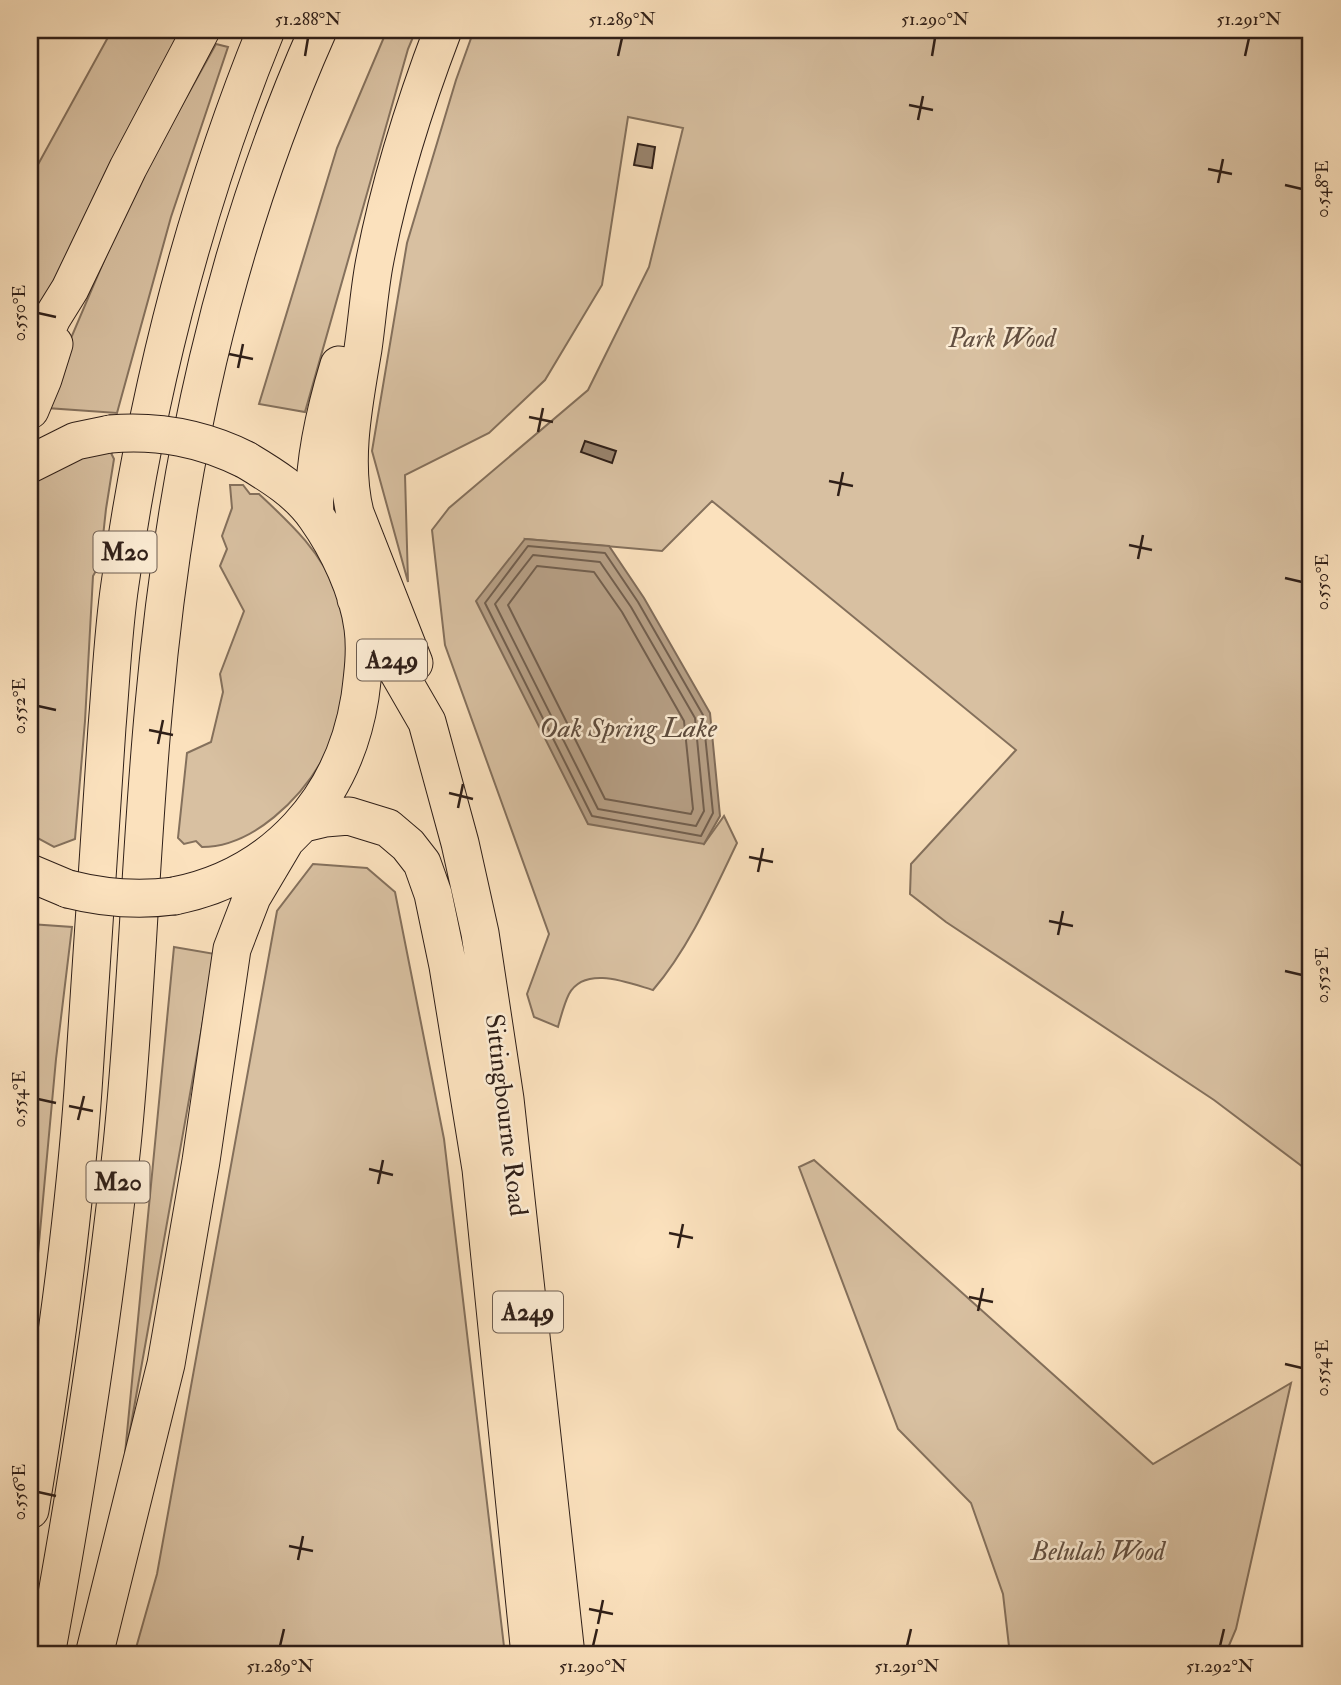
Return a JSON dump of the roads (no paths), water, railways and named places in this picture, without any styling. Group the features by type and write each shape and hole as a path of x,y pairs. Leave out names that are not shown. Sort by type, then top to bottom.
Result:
{"highway":[{"path":"30,410 43,379 71,289 128,168 201,30"},
{"name":"M20","path":"30,1510 56,1342 71,1216 83,1094 110,692 119,590 130,518 157,373 183,271 223,141 266,30"},
{"name":"M20","path":"46,1655 88,1407 122,1144 154,704 170,562 183,479 212,338 253,195 284,108 318,30"},
{"path":"427,722 422,687 397,616 365,541 351,496 349,479 350,441 374,267 396,173 443,30"},
{"path":"315,515 318,460 336,373 352,320 374,267"},
{"path":"30,366 52,318 71,289"},
{"path":"30,464 76,441 110,433 153,432 183,436 218,447 246,460 281,482 315,515 337,555 356,599 363,628 364,649 358,709 341,762 319,803 294,834 252,897 232,949 197,1188 166,1364 94,1655"},
{"name":"Sittingbourne Road","path":"356,599 427,722 460,843 487,969 516,1185 566,1655"},
{"name":"Sittingbourne Road","path":"294,834 325,818 349,816 388,828 422,863 433,894 448,967 481,1168 530,1655"},
{"path":"30,873 68,888 122,898 174,896 240,874 294,834"}],"water":[{"name":"Oak Spring Lake","path":"525,539 609,546 644,598 710,713 720,816 704,844 588,824 476,601"}],"railway":[{"path":"1302,1655 1311,1644"}],"park label":[{"name":"Park Wood","path":"1002,339"},
{"name":"Belulah Wood","path":"1098,1552"}]}
